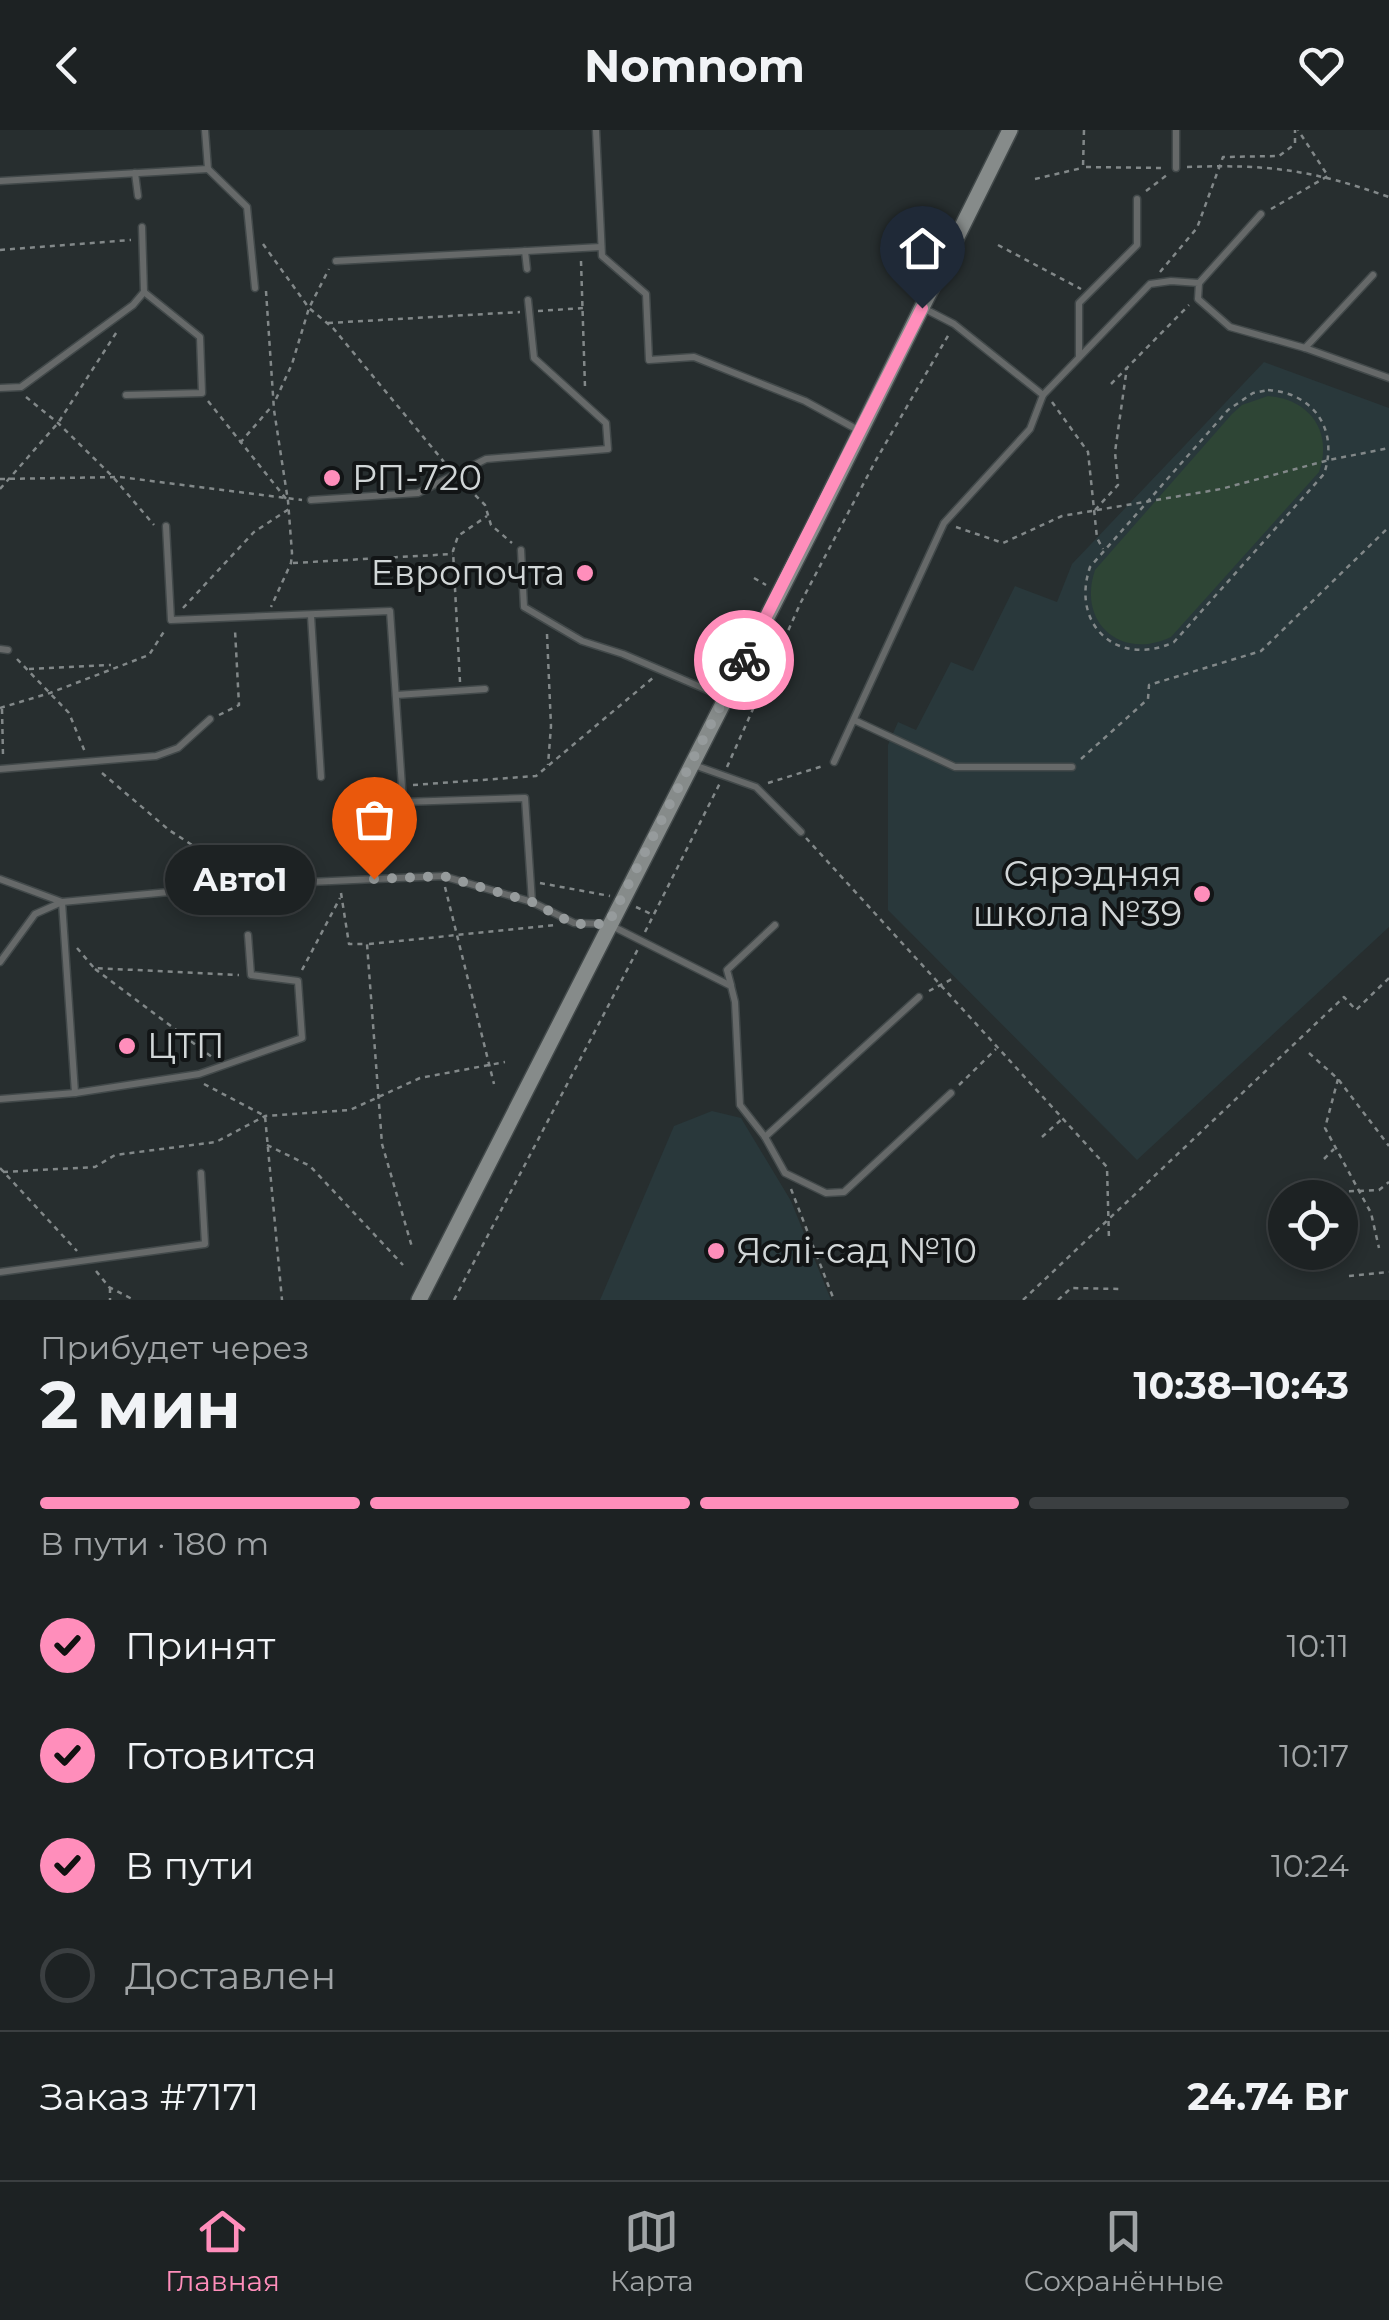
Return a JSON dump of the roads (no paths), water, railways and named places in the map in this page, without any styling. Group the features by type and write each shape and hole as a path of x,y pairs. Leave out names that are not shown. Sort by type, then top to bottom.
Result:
{"main road":[{"path":"419,1300 1010,130"}],"lane":[{"path":"206,130 208,169 247,207 254,288"},
{"path":"596,130 602,256 646,294 650,360 694,357 805,401 859,430"},
{"path":"1176,130 1176,168"},
{"path":"0,180 208,169"},
{"path":"134,173 138,196"},
{"path":"1079,359 1079,303 1137,245 1137,198"},
{"path":"1261,214 1199,284 1198,298 1230,327 1389,378"},
{"path":"0,388 20,387 133,305 144,292 142,227"},
{"path":"336,260 601,247"},
{"path":"525,251 527,270"},
{"path":"1305,348 1373,276"},
{"path":"834,762 944,523 1030,429 1044,394 1150,284 1199,284"},
{"path":"126,395 202,393 200,337 144,292"},
{"path":"311,500 418,493 486,459 608,449 606,423 534,358 528,300"},
{"path":"922,308 954,324 1044,394"},
{"path":"166,526 172,620 390,612 403,802 525,798 532,902"},
{"path":"521,550 524,607 582,641 725,697"},
{"path":"311,616 321,777"},
{"path":"396,696 485,689"},
{"path":"2,768 156,756 178,748 210,719"},
{"path":"854,720 955,767 1072,767"},
{"path":"690,764 756,787 801,832"},
{"path":"0,962 35,914 62,902 248,886 443,876 532,902 574,924 608,924 731,986"},
{"path":"0,878 62,902"},
{"path":"247,906 248,886"},
{"path":"62,902 75,1093"},
{"path":"776,924 727,970 735,1002 740,1105 765,1137 785,1173 826,1193 844,1192 951,1093"},
{"path":"0,1099 75,1093 188,1076 302,1038 298,981 251,975 248,935"},
{"path":"765,1137 919,998"},
{"path":"0,1272 206,1244 201,1172"}],"place":[{"name":"РП-720","path":"332,478"},
{"name":"Европочта","path":"585,573"},
{"name":"Авто1","path":"374,879"},
{"name":"Сярэдняя школа №39","path":"1202,894"},
{"name":"ЦТП","path":"127,1046"},
{"name":"Яслі-сад №10","path":"716,1251"}]}
